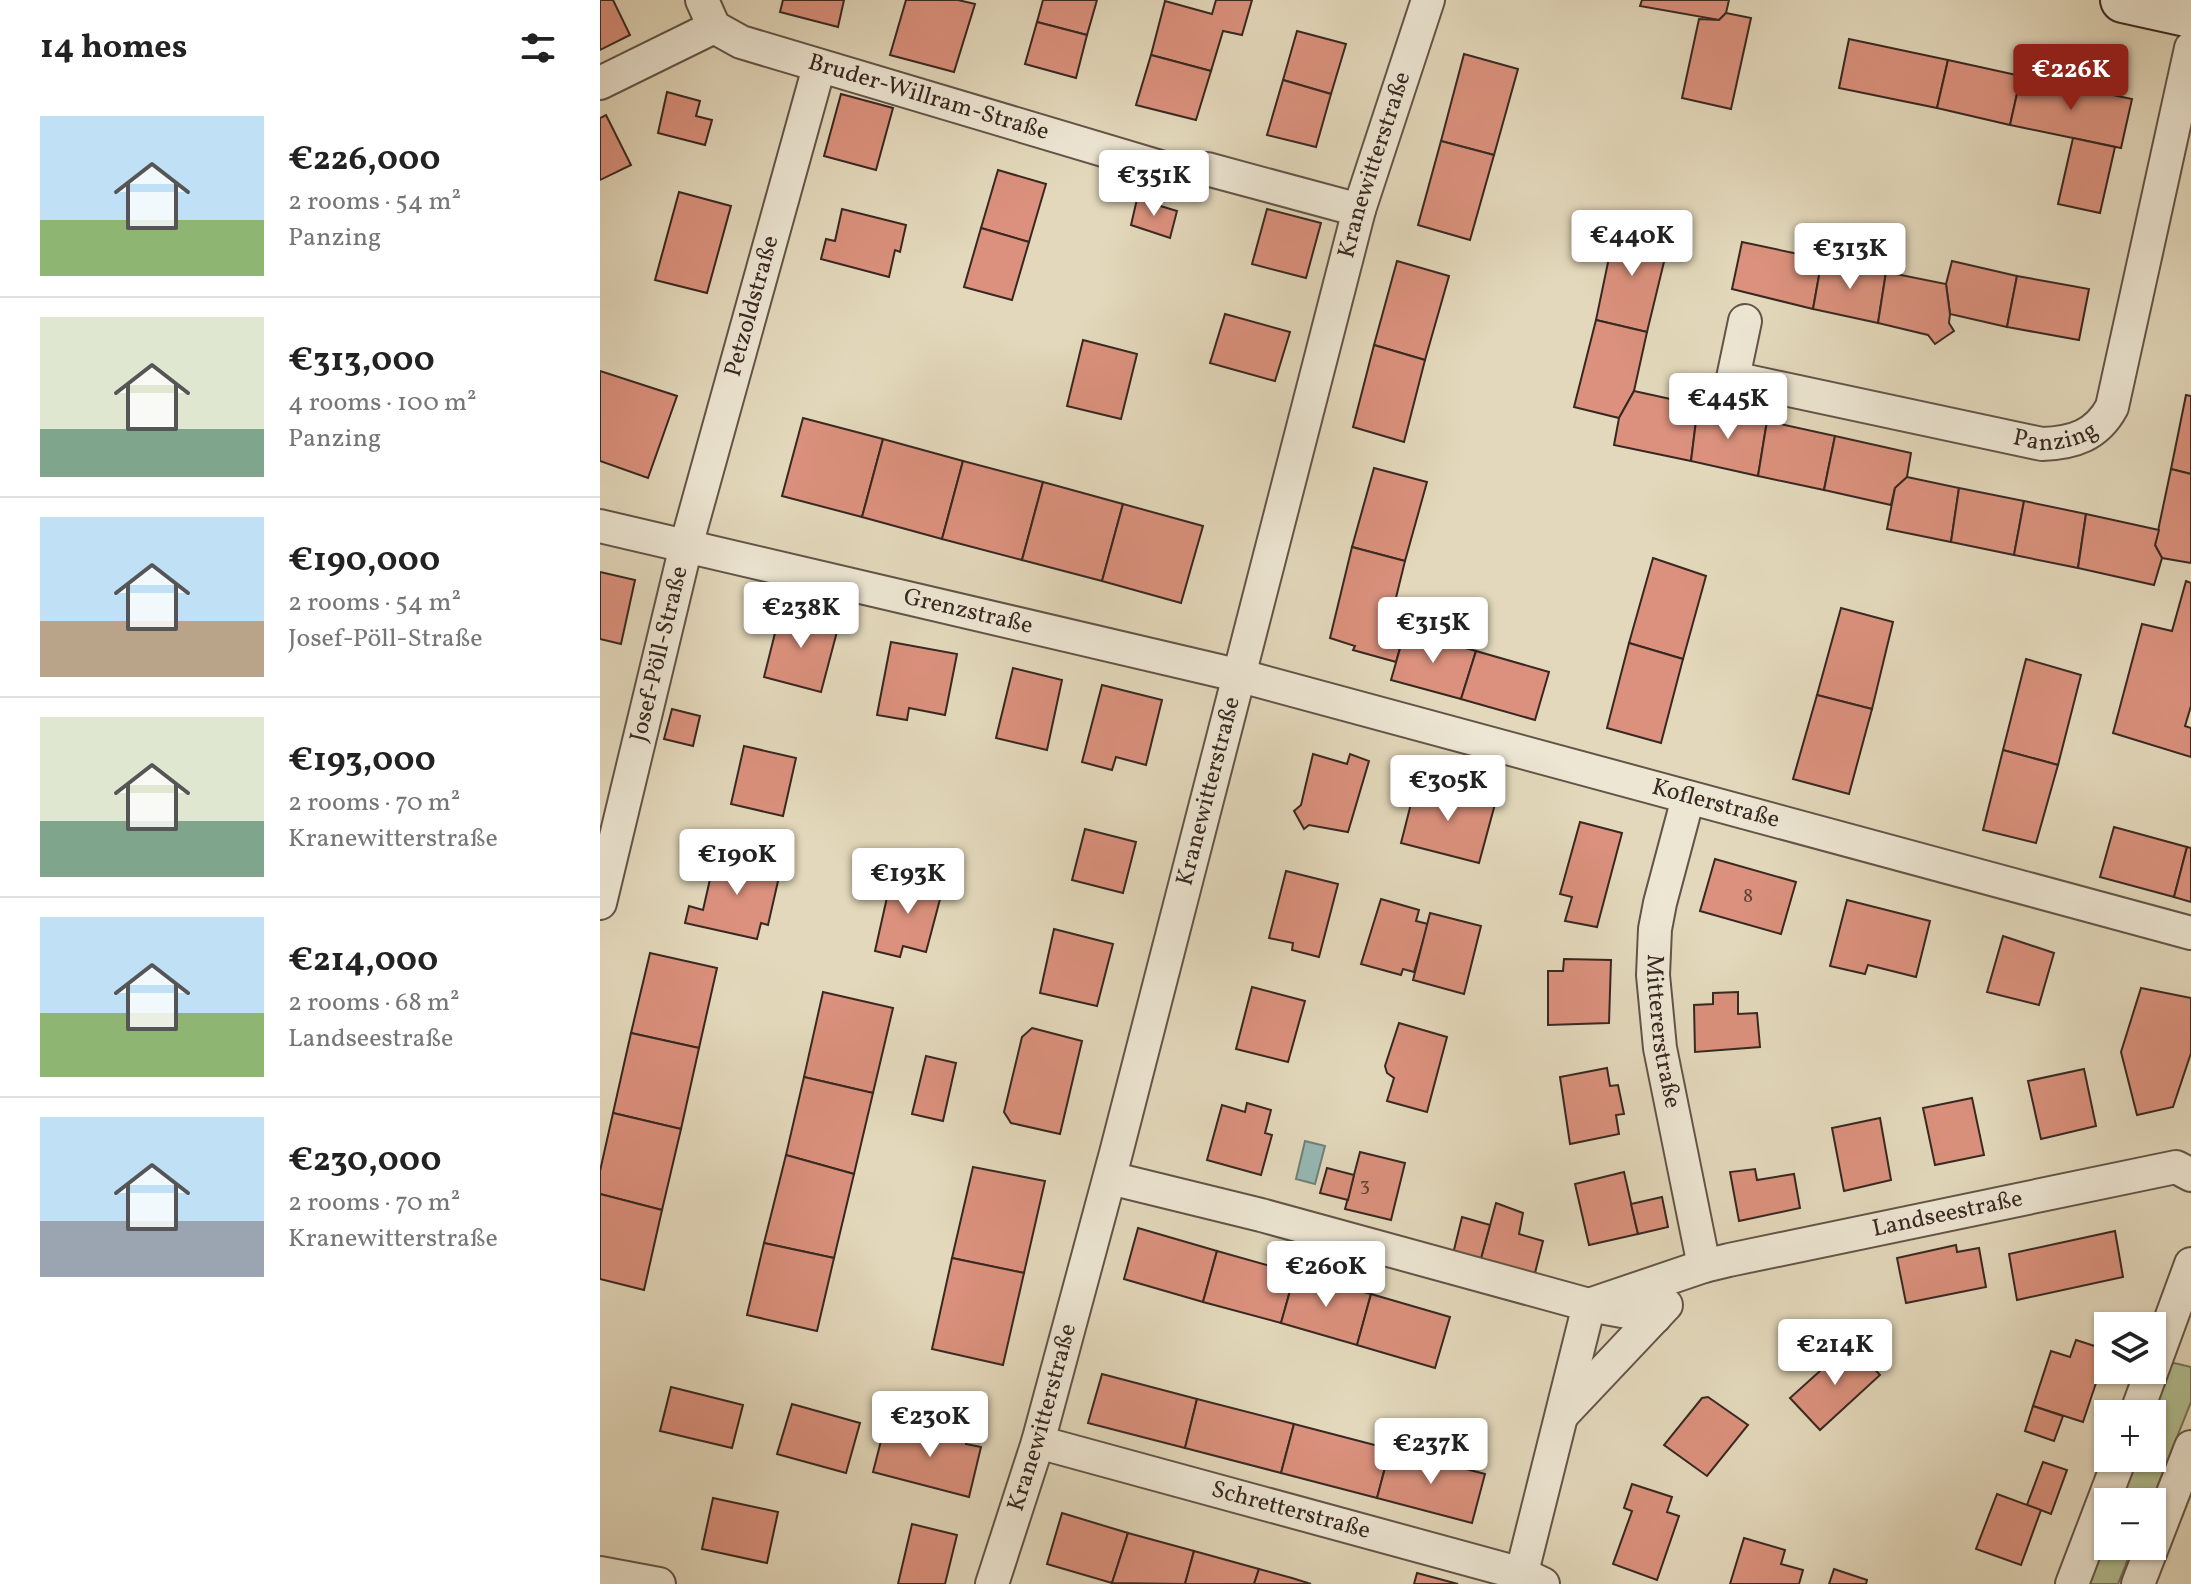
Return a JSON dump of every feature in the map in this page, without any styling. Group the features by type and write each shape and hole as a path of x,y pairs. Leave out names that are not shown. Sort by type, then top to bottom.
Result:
{"street":[{"name":"Kranewitterstraße","path":"992,1584 1038,1442 1110,1178 1359,210 1428,0"},
{"path":"2123,0 2191,15"},
{"name":"Bruder-Willram-Straße","path":"708,13 741,42 819,67 1167,169 1207,169 1359,210"},
{"path":"600,83 708,13"},
{"name":"Panzing","path":"1745,321 1733,378 2042,444 2088,435 2099,427 2112,407 2191,48"},
{"name":"Petzoldstraße","path":"686,546 819,67"},
{"name":"Grenzstraße","path":"600,526 1241,676"},
{"name":"Josef-Pöll-Straße","path":"600,903 686,546"},
{"name":"Koflerstraße","path":"1241,676 2191,933"},
{"name":"Mittererstraße","path":"1688,798 1660,903 1653,975 1660,1048 1704,1266"},
{"name":"Landseestraße","path":"1589,1305 1704,1266 2176,1167 2191,1175"},
{"path":"1110,1178 1261,1215 1589,1305 1655,1317"},
{"path":"2141,1400 2191,1264"},
{"path":"1562,1415 1704,1266"},
{"path":"1528,1581 1562,1415 1589,1305"},
{"name":"Schretterstraße","path":"1038,1442 1528,1581"},
{"path":"2138,1584 2191,1447"},
{"path":"2072,1584 2115,1472"},
{"path":"600,1573 659,1584"}],"green space":[{"path":"2174,1363 2191,1367 2191,1402 2166,1464 2166,1400 2156,1400 2161,1384 2166,1384 2166,1367"},
{"path":"2126,1472 2163,1472 2157,1488 2122,1488"},
{"path":"2094,1554 2094,1560 2127,1560 2118,1584 2083,1584"}],"water":[{"path":"1305,1141 1325,1146 1315,1184 1296,1179"}],"building":[{"path":"600,0 613,0 630,35 600,50"},
{"path":"783,0 844,0 838,27 780,12"},
{"path":"906,0 958,0 975,4 954,72 890,55"},
{"path":"1043,0 1097,0 1087,35 1037,22"},
{"path":"1216,0 1252,0 1242,35 1223,31 1211,71 1151,55 1165,1 1212,14"},
{"path":"1642,0 1729,0 1726,13 1719,20 1640,6"},
{"path":"1726,13 1751,18 1731,109 1682,98 1699,19 1719,20"},
{"path":"1037,22 1087,35 1076,78 1025,64"},
{"path":"1297,31 1346,44 1331,94 1283,80"},
{"path":"1849,39 1948,60 1937,108 1839,88"},
{"path":"1464,54 1518,69 1494,155 1441,141"},
{"path":"1151,55 1211,71 1196,120 1136,105"},
{"path":"1948,60 2021,76 2010,125 1937,108"},
{"path":"2021,76 2132,99 2121,148 2010,125"},
{"path":"1283,80 1331,94 1316,147 1267,135"},
{"path":"667,92 700,101 696,116 712,120 705,145 658,133"},
{"path":"841,94 893,108 876,170 824,156"},
{"path":"606,115 631,165 600,180 600,118"},
{"path":"2073,138 2115,147 2100,213 2058,204"},
{"path":"1441,141 1494,155 1470,240 1418,225"},
{"path":"998,170 1046,184 1029,242 981,228"},
{"path":"679,192 731,206 707,293 655,280"},
{"path":"1137,199 1177,211 1170,238 1131,225"},
{"path":"842,209 906,225 900,252 895,250 889,277 821,259 826,239 835,241"},
{"path":"1267,209 1321,223 1306,278 1252,264"},
{"path":"1616,224 1670,237 1647,332 1596,320"},
{"path":"981,228 1029,242 1012,300 964,287"},
{"path":"1742,242 1822,259 1813,309 1732,289"},
{"path":"1822,259 1886,272 1878,323 1813,309"},
{"path":"1397,261 1449,276 1425,360 1374,345"},
{"path":"1952,261 2017,276 2007,327 1950,314 1946,284"},
{"path":"1886,272 1946,284 1949,323 1954,331 1935,344 1928,335 1878,323"},
{"path":"2017,276 2089,289 2079,340 2007,327"},
{"path":"1225,314 1290,332 1275,381 1210,363"},
{"path":"1596,320 1647,332 1634,391 1619,418 1574,407"},
{"path":"1083,340 1137,354 1121,419 1067,406"},
{"path":"1374,345 1425,360 1404,442 1353,427"},
{"path":"600,371 677,396 648,478 600,461"},
{"path":"1634,391 1698,405 1691,461 1614,445 1619,418"},
{"path":"2186,395 2191,396 2191,474 2171,469"},
{"path":"1698,405 1767,421 1758,476 1691,461"},
{"path":"803,418 883,439 862,517 782,496"},
{"path":"1767,421 1835,436 1824,490 1758,476"},
{"path":"1835,436 1911,453 1907,477 1895,488 1891,505 1824,490"},
{"path":"883,439 963,461 942,539 862,517"},
{"path":"963,461 1043,482 1022,560 942,539"},
{"path":"1374,468 1427,482 1405,561 1352,547"},
{"path":"2171,469 2191,474 2191,563 2162,558 2155,545"},
{"path":"1907,477 1959,488 1951,542 1887,529 1895,488"},
{"path":"1043,482 1123,504 1102,581 1022,560"},
{"path":"1959,488 2024,501 2014,555 1951,542"},
{"path":"2024,501 2086,514 2078,568 2014,555"},
{"path":"1123,504 1203,526 1181,603 1102,581"},
{"path":"2086,514 2159,530 2155,545 2162,558 2154,585 2078,568"},
{"path":"1352,547 1405,561 1389,626 1405,631 1396,662 1353,650 1355,646 1330,638"},
{"path":"1653,558 1706,576 1683,659 1629,643"},
{"path":"600,572 635,580 621,644 600,639"},
{"path":"2186,581 2191,583 2191,706 2185,726 2191,728 2191,757 2113,733 2142,624 2172,631"},
{"path":"1841,608 1893,622 1872,709 1817,695"},
{"path":"781,609 839,624 821,692 764,677"},
{"path":"1405,631 1476,651 1461,699 1391,680"},
{"path":"891,642 957,654 945,715 909,708 907,720 877,715"},
{"path":"1629,643 1683,659 1661,743 1607,728"},
{"path":"1476,651 1549,672 1535,720 1461,699"},
{"path":"2026,659 2081,675 2058,765 2003,750"},
{"path":"1013,668 1062,680 1047,750 996,738"},
{"path":"1102,685 1162,700 1146,765 1116,757 1112,770 1082,762"},
{"path":"1817,695 1872,709 1849,794 1793,779"},
{"path":"672,709 700,716 693,746 664,739"},
{"path":"744,746 796,758 783,816 731,804"},
{"path":"2003,750 2058,765 2036,843 1983,830"},
{"path":"1313,754 1347,764 1350,754 1369,761 1348,832 1309,825 1304,829 1294,811 1301,805"},
{"path":"1416,784 1495,804 1479,863 1401,843"},
{"path":"1580,822 1622,833 1597,927 1565,921 1572,897 1560,894"},
{"path":"2114,827 2187,847 2174,897 2100,877"},
{"path":"1085,829 1136,842 1123,893 1072,880"},
{"path":"2187,847 2191,848 2191,902 2174,897"},
{"path":"716,853 781,868 768,925 761,923 757,939 685,923 689,906 703,910"},
{"path":"1715,859 1796,882 1781,934 1700,911"},
{"path":"1286,871 1338,884 1319,957 1292,950 1293,943 1269,938"},
{"path":"892,875 943,888 926,952 903,946 900,957 875,951"},
{"path":"1381,899 1419,910 1416,921 1428,924 1414,972 1403,969 1401,975 1361,964"},
{"path":"1847,900 1930,921 1916,977 1868,965 1865,974 1830,966"},
{"path":"1430,913 1481,926 1464,994 1413,980"},
{"path":"1054,929 1113,944 1097,1006 1040,993"},
{"path":"2003,936 2054,953 2039,1005 1987,992"},
{"path":"650,953 717,968 699,1048 631,1033"},
{"path":"1564,959 1611,960 1609,1023 1548,1025 1548,971 1563,971"},
{"path":"1252,987 1305,1001 1288,1062 1236,1049"},
{"path":"2141,988 2191,998 2191,1053 2173,1107 2137,1115 2121,1052"},
{"path":"823,992 893,1008 873,1093 804,1077"},
{"path":"1738,992 1738,1014 1757,1013 1760,1047 1695,1052 1694,1005 1713,1004 1713,993"},
{"path":"1399,1023 1447,1037 1427,1112 1387,1101 1394,1078 1387,1073 1385,1066"},
{"path":"1032,1028 1082,1041 1060,1134 1011,1123 1004,1112 1022,1037"},
{"path":"631,1033 699,1048 681,1129 613,1113"},
{"path":"926,1056 956,1063 943,1121 912,1114"},
{"path":"1607,1068 1610,1086 1618,1085 1624,1114 1616,1115 1619,1134 1570,1144 1560,1077"},
{"path":"2084,1069 2096,1126 2041,1139 2028,1081"},
{"path":"804,1077 873,1093 854,1174 786,1155"},
{"path":"1972,1098 1984,1155 1935,1165 1923,1108"},
{"path":"1247,1103 1271,1110 1265,1133 1272,1135 1261,1175 1207,1160 1222,1105 1245,1112"},
{"path":"613,1113 681,1129 662,1210 600,1194 600,1171"},
{"path":"1880,1118 1891,1180 1844,1191 1832,1128"},
{"path":"1360,1152 1405,1163 1391,1220 1345,1209"},
{"path":"786,1155 854,1174 834,1258 764,1243"},
{"path":"973,1167 1045,1181 1024,1273 952,1258"},
{"path":"1327,1168 1354,1175 1348,1200 1320,1193"},
{"path":"1755,1169 1757,1180 1794,1174 1800,1208 1739,1221 1730,1172"},
{"path":"1624,1172 1638,1234 1589,1245 1575,1184"},
{"path":"600,1194 662,1210 644,1290 600,1279"},
{"path":"1662,1197 1668,1227 1638,1234 1631,1204"},
{"path":"1496,1203 1523,1213 1519,1234 1543,1241 1534,1277 1480,1262"},
{"path":"1462,1217 1490,1225 1480,1262 1453,1254"},
{"path":"1138,1228 1217,1251 1203,1302 1124,1279"},
{"path":"2115,1231 2123,1277 2017,1300 2009,1254"},
{"path":"764,1243 834,1258 817,1331 747,1315"},
{"path":"1956,1245 1957,1252 1979,1248 1986,1287 1906,1303 1897,1258"},
{"path":"1217,1251 1295,1273 1281,1323 1203,1302"},
{"path":"952,1258 1024,1273 1003,1365 932,1349"},
{"path":"1295,1273 1371,1294 1357,1345 1281,1323"},
{"path":"1371,1294 1450,1317 1435,1368 1357,1345"},
{"path":"2076,1340 2094,1346 2096,1384 2083,1422 2033,1406 2051,1351 2070,1357"},
{"path":"1851,1343 1880,1375 1820,1430 1790,1398"},
{"path":"1102,1374 1197,1399 1185,1448 1088,1423"},
{"path":"671,1387 743,1405 732,1448 660,1431"},
{"path":"1708,1397 1748,1425 1707,1476 1664,1445 1702,1398"},
{"path":"1197,1399 1294,1424 1281,1473 1185,1448"},
{"path":"792,1404 860,1423 846,1473 777,1454"},
{"path":"2033,1406 2063,1416 2054,1441 2025,1431"},
{"path":"905,1421 967,1437 966,1444 981,1447 969,1497 873,1472 882,1437 900,1441"},
{"path":"1294,1424 1390,1449 1377,1498 1281,1473"},
{"path":"1390,1449 1485,1474 1472,1523 1377,1498"},
{"path":"2043,1462 2067,1470 2051,1514 2027,1505"},
{"path":"1632,1484 1672,1497 1667,1512 1679,1516 1657,1580 1613,1564 1632,1511 1624,1508"},
{"path":"1997,1494 2041,1510 2021,1565 1976,1549"},
{"path":"713,1498 778,1512 767,1563 702,1549"},
{"path":"1062,1513 1128,1533 1112,1583 1047,1564"},
{"path":"912,1524 957,1535 945,1584 898,1584"},
{"path":"1128,1533 1194,1551 1185,1584 1112,1583"},
{"path":"1744,1538 1785,1550 1781,1564 1803,1570 1799,1584 1730,1584"},
{"path":"1194,1551 1259,1569 1254,1584 1185,1584"},
{"path":"1259,1569 1292,1578 1311,1584 1254,1584"},
{"path":"1834,1569 1867,1580 1866,1584 1829,1584"},
{"path":"1417,1573 1458,1584 1414,1584"}]}
